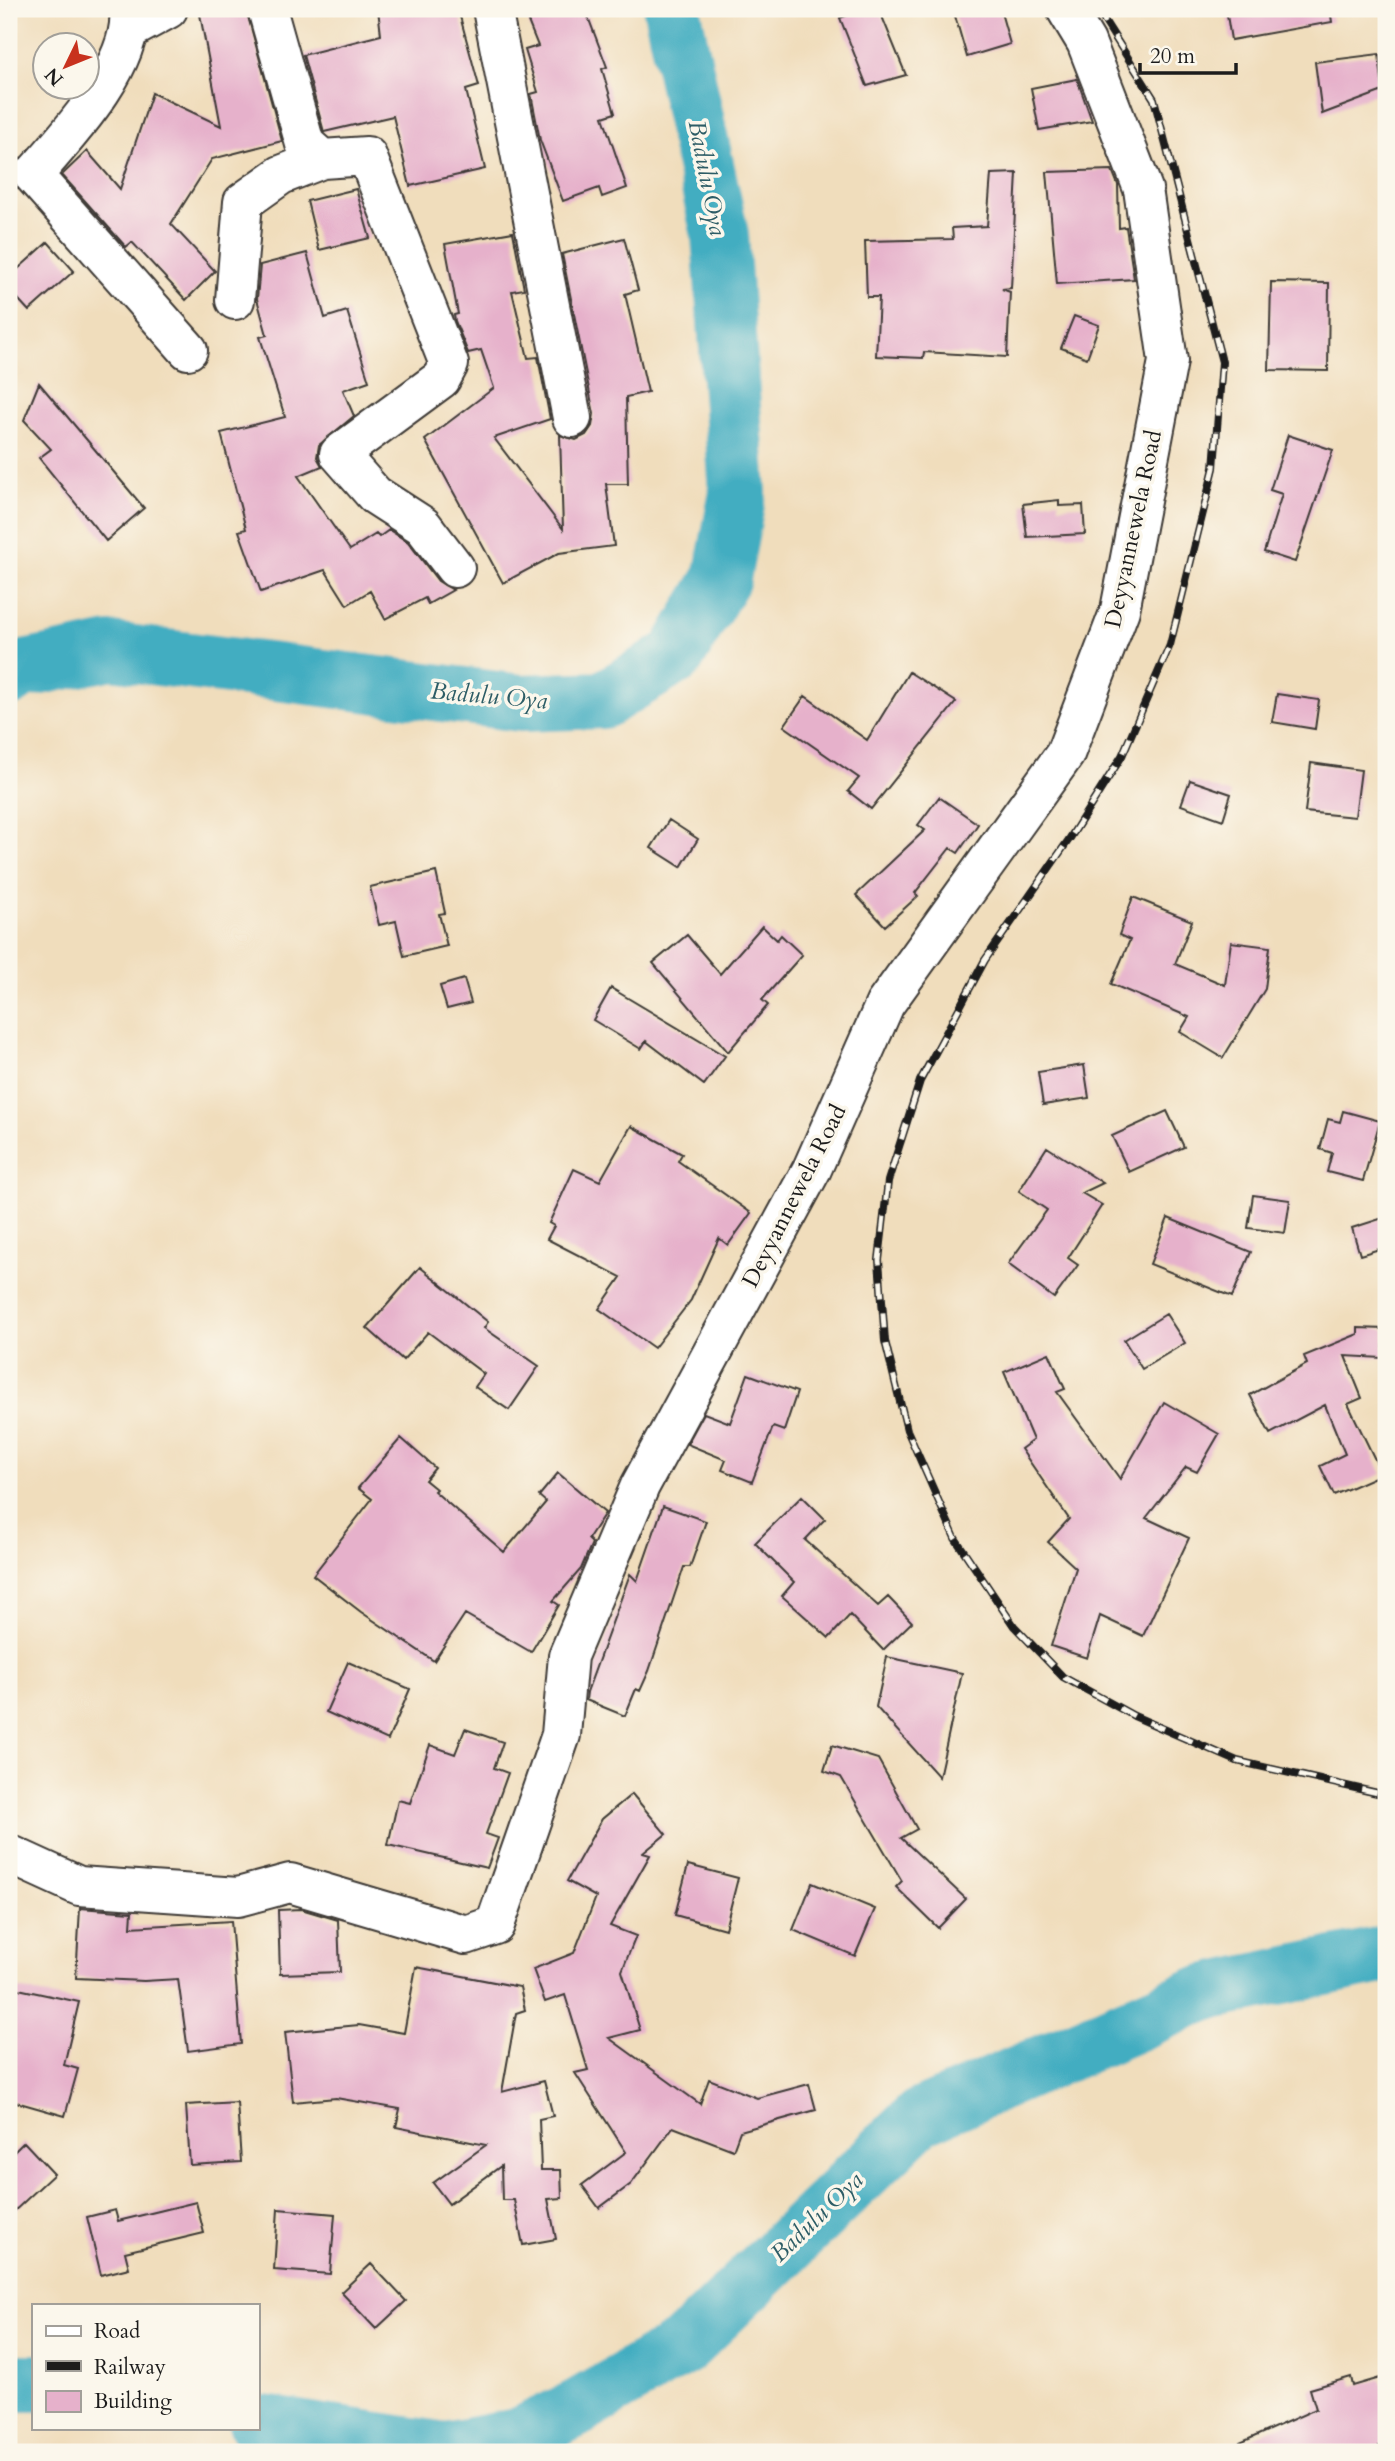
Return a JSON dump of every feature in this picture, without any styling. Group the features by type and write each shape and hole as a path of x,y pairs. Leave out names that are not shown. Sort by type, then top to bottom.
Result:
{"street":[{"path":"168,9 130,19 93,106 33,175 188,350"},
{"path":"267,9 305,144 322,159"},
{"path":"492,9 572,418"},
{"name":"Deyyannewela Road","path":"9,1854 79,1886 238,1897 290,1883 466,1935 495,1925 561,1735 568,1657 640,1486 812,1169 885,1004 1065,754 1120,610 1168,361 1143,189 1086,42 1066,9"},
{"path":"234,300 243,202 281,175 322,159 367,156 449,364 440,379 339,454 375,495 423,526 454,568"}],"building":[{"path":"199,9 246,9 282,141 212,159 171,224 215,271 186,300 132,242 126,247 62,175 87,151 120,189 152,93 221,126"},
{"path":"378,9 458,9 479,86 466,90 485,169 410,186 393,116 324,132 303,55 381,35"},
{"path":"523,9 585,9 607,67 602,69 615,113 603,117 627,188 602,197 599,188 563,201 540,140 531,94 538,92 525,50 538,46"},
{"path":"863,9 879,9 906,75 867,86 840,18"},
{"path":"953,9 1000,9 1010,44 967,57"},
{"path":"1226,9 1330,9 1332,22 1231,40"},
{"path":"1379,54 1383,91 1322,114 1315,62"},
{"path":"1077,79 1092,121 1039,130 1031,88"},
{"path":"1112,170 1118,185 1119,228 1126,227 1134,279 1057,284 1047,172"},
{"path":"1017,173 1011,288 1002,289 1010,292 1007,357 924,352 923,358 876,356 879,297 867,297 865,241 953,239 952,228 987,226 991,174"},
{"path":"356,189 370,238 319,250 307,201"},
{"path":"513,232 524,289 512,291 528,358 538,357 550,419 494,438 563,529 560,435 576,440 586,435 592,426 594,414 562,254 624,238 638,290 625,294 648,392 626,397 628,484 606,484 614,546 559,553 503,583 425,440 494,388 481,350 468,353 455,321 454,315 458,314 445,244"},
{"path":"48,242 74,271 29,311 9,289 9,277"},
{"path":"307,253 325,318 347,311 369,381 343,390 354,416 319,445 317,457 322,466 298,476 350,550 376,534 379,537 389,530 408,542 438,581 453,590 428,604 425,598 385,619 370,591 347,605 325,570 261,592 239,531 246,529 221,433 285,417 260,337 267,335 257,299 260,265"},
{"path":"1271,282 1329,283 1328,371 1269,370"},
{"path":"1074,316 1099,325 1087,358 1061,348"},
{"path":"39,383 144,508 106,541 39,458 51,449 24,420"},
{"path":"1288,435 1333,450 1295,562 1264,552 1282,494 1270,490"},
{"path":"1059,500 1059,506 1083,505 1085,534 1027,537 1023,504"},
{"path":"909,672 956,702 871,809 848,791 859,778 784,726 805,696 867,740"},
{"path":"1277,694 1319,700 1315,729 1272,722"},
{"path":"1311,763 1361,770 1355,817 1305,812"},
{"path":"1190,780 1231,794 1223,820 1181,805"},
{"path":"939,797 978,824 958,853 950,848 915,893 918,896 885,926 856,895 925,830 918,825"},
{"path":"669,820 698,839 681,867 651,848"},
{"path":"436,872 445,913 439,914 447,946 404,956 396,921 379,925 370,887"},
{"path":"1133,897 1192,921 1175,964 1225,985 1231,942 1270,947 1265,989 1223,1058 1180,1032 1189,1017 1111,984 1130,940 1119,935"},
{"path":"762,926 777,940 781,935 802,955 762,1000 768,1005 728,1052 653,963 687,935 720,974"},
{"path":"464,979 471,1003 447,1009 440,986"},
{"path":"611,988 725,1056 704,1085 646,1041 641,1049 593,1020"},
{"path":"1084,1065 1089,1098 1043,1105 1038,1072"},
{"path":"1167,1111 1184,1147 1129,1172 1112,1136"},
{"path":"1343,1111 1380,1121 1363,1181 1327,1172 1332,1153 1320,1149 1328,1119 1340,1122"},
{"path":"631,1126 682,1154 678,1161 751,1213 728,1245 719,1238 691,1300 654,1348 599,1309 621,1277 547,1239 554,1226 549,1223 574,1169 600,1181"},
{"path":"1047,1147 1103,1183 1082,1193 1102,1205 1068,1258 1078,1265 1054,1298 1008,1264 1047,1210 1019,1191"},
{"path":"1253,1195 1290,1200 1285,1233 1248,1228"},
{"path":"1386,1217 1386,1247 1360,1255 1352,1228"},
{"path":"1168,1218 1251,1252 1232,1297 1150,1264"},
{"path":"420,1267 488,1322 484,1328 539,1366 509,1410 475,1387 484,1374 428,1332 403,1360 367,1328"},
{"path":"1166,1314 1185,1343 1142,1369 1124,1340"},
{"path":"1358,1328 1385,1329 1383,1358 1345,1356 1362,1398 1348,1404 1382,1474 1334,1495 1320,1466 1345,1454 1325,1405 1270,1434 1250,1395 1307,1364 1304,1356 1358,1334"},
{"path":"1049,1353 1065,1389 1057,1392 1120,1479 1164,1402 1219,1434 1197,1472 1186,1467 1146,1518 1189,1538 1143,1636 1100,1616 1087,1658 1051,1646 1076,1568 1048,1542 1069,1519 1021,1449 1033,1440 1004,1372"},
{"path":"748,1374 797,1392 784,1431 773,1427 752,1482 722,1470 726,1460 687,1444 704,1413 730,1423"},
{"path":"401,1438 435,1468 425,1480 436,1489 434,1491 504,1552 546,1502 539,1496 558,1473 605,1513 588,1539 592,1543 581,1569 553,1601 559,1605 531,1652 465,1614 434,1661 361,1612 313,1575 372,1499 358,1488"},
{"path":"802,1496 825,1519 805,1540 878,1606 888,1597 912,1622 883,1650 850,1615 829,1638 782,1596 794,1582 755,1543"},
{"path":"663,1506 706,1521 690,1567 684,1567 649,1671 640,1691 636,1689 625,1716 586,1700 587,1692 630,1574 637,1581"},
{"path":"887,1657 962,1673 939,1777 876,1707"},
{"path":"348,1662 410,1689 388,1740 326,1712"},
{"path":"465,1729 503,1742 494,1768 508,1773 486,1834 498,1838 487,1868 388,1845 398,1800 410,1803 430,1745 455,1754"},
{"path":"832,1745 878,1759 917,1829 901,1838 966,1899 938,1928 896,1887 902,1881 841,1777 824,1771"},
{"path":"632,1794 666,1834 643,1853 650,1855 610,1926 636,1936 622,1971 640,2030 609,2038 700,2104 709,2079 757,2098 809,2084 816,2110 740,2131 733,2150 673,2127 631,2184 599,2208 582,2185 626,2152 575,2073 588,2070 565,1995 545,2002 533,1969 574,1953 596,1897 567,1881 602,1819"},
{"path":"688,1865 738,1878 725,1929 675,1915"},
{"path":"812,1883 875,1909 855,1956 793,1930"},
{"path":"80,1908 132,1912 131,1927 231,1921 241,2044 188,2051 178,1979 144,1981 76,1978"},
{"path":"301,1909 338,1920 340,1972 280,1974 278,1910"},
{"path":"416,1967 520,1987 525,2010 516,2013 502,2092 544,2081 553,2116 539,2119 541,2170 561,2170 562,2198 548,2199 556,2239 523,2245 514,2200 502,2200 501,2166 449,2204 433,2183 486,2145 396,2127 400,2109 336,2098 293,2102 285,2032 359,2025 404,2033"},
{"path":"9,1987 79,2002 64,2065 78,2069 65,2116 9,2100"},
{"path":"237,2102 241,2162 190,2165 186,2105"},
{"path":"24,2142 54,2174 9,2216 9,2157"},
{"path":"196,2202 204,2233 125,2252 129,2268 101,2275 87,2217 115,2210 118,2221"},
{"path":"278,2209 335,2214 330,2274 274,2270"},
{"path":"371,2264 406,2301 376,2329 341,2292"},
{"path":"1351,2377 1353,2386 1380,2378 1386,2401 1386,2444 1379,2446 1380,2452 1220,2452 1316,2409 1310,2389"}],"waterway":[{"name":"Badulu Oya","path":"9,678 20,670 111,651 521,703 603,700 676,656 722,578 738,493 720,235 672,9"},
{"name":"Badulu Oya","path":"259,2423 446,2451 517,2437 576,2409 683,2347 920,2117 1204,1993 1386,1954"},
{"name":"Badulu Oya","path":"9,2383 32,2383"}],"railway":[{"path":"1097,9 1154,99 1222,362 1214,468 1170,645 1122,756 1070,838 985,960 920,1081 888,1181 879,1260 885,1341 907,1430 955,1538 1014,1626 1063,1677 1134,1716 1237,1761 1386,1795"}]}
